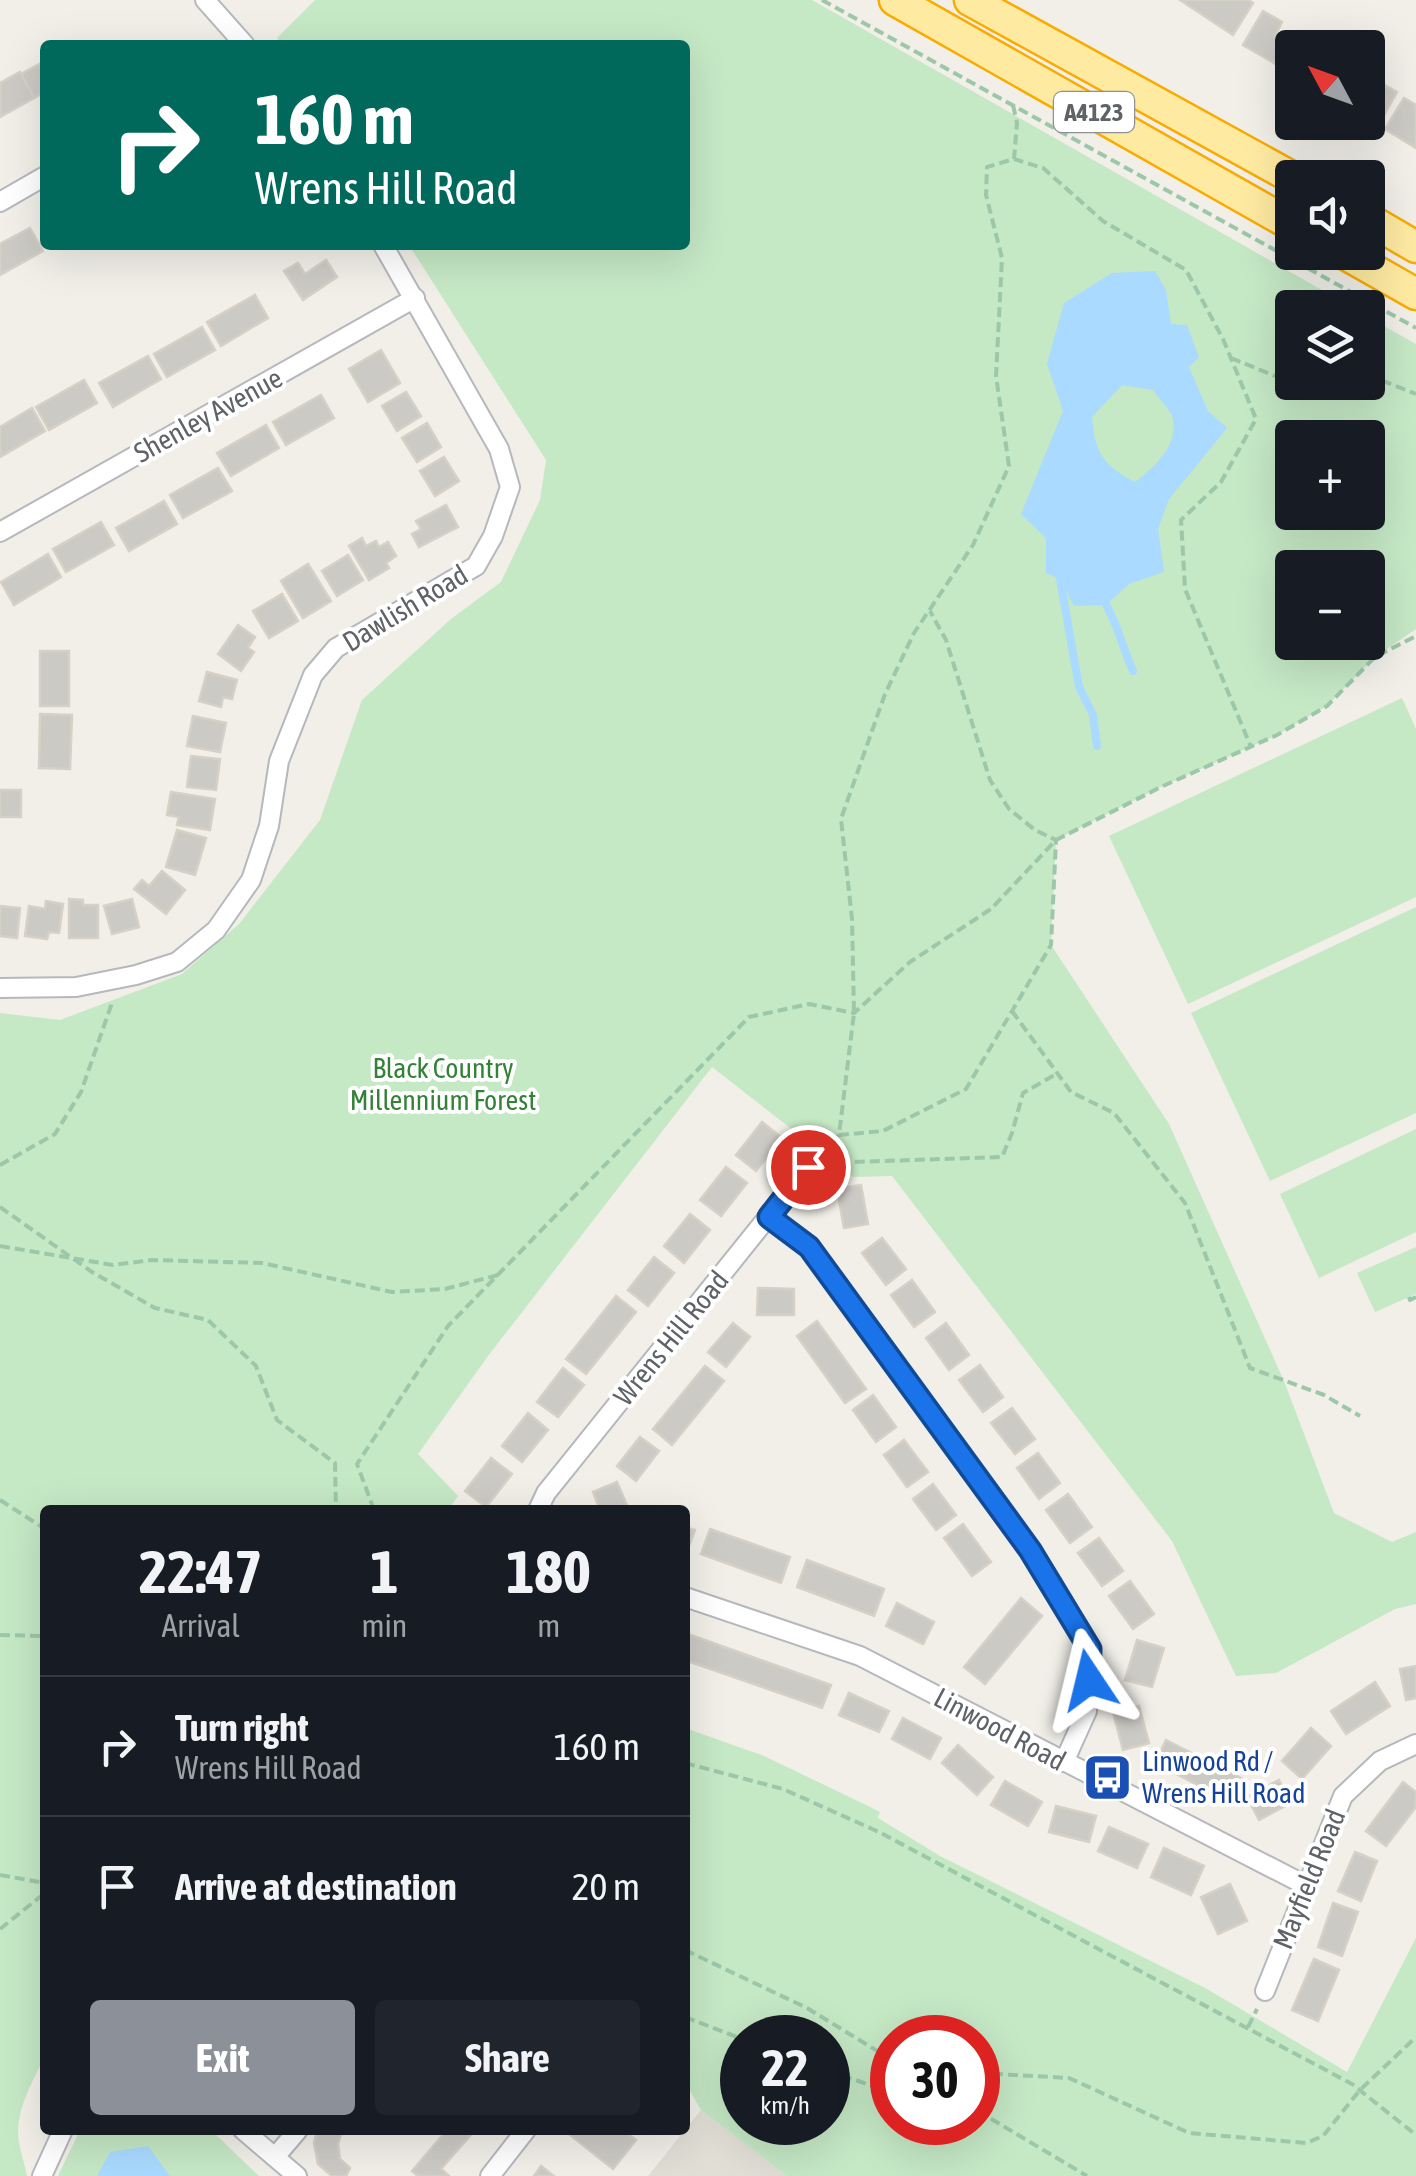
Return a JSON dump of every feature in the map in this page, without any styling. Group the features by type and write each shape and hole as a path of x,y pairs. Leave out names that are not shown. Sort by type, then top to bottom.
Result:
{"highway":[{"name":"A4123","path":"895,0 1275,215"},
{"name":"A4123","path":"970,0 1275,168"},
{"path":"1385,229 1416,246"},
{"path":"1374,270 1416,294"}],"street":[{"path":"205,0 241,40"},
{"path":"0,202 40,179"},
{"name":"Dawlish Road","path":"0,988 76,987 119,978 177,962 216,930 251,880 269,826 279,761 313,675 336,648 476,566 504,512 510,487 498,449 386,250"},
{"name":"Shenley Avenue","path":"0,532 415,298"},
{"name":"Wrens Hill Road","path":"540,1505 546,1493 808,1167"},
{"path":"769,1217 809,1247 1030,1550 1090,1649 1087,1711 1064,1762"},
{"name":"Linwood Road","path":"690,1599 860,1656 1305,1886"},
{"name":"Mayfield Road","path":"1265,1992 1343,1796 1380,1762 1416,1744"},
{"path":"42,2176 61,2135"},
{"path":"249,2135 297,2176"},
{"path":"276,2157 294,2135"},
{"path":"490,2176 522,2135"}],"path":[{"path":"822,0 1416,328"},
{"path":"1012,105 1017,123 1014,159"},
{"path":"1058,1072 1023,1094 1002,1157 852,1162 822,1153 839,1135 854,1013 852,918 841,819 884,694 914,633 973,545 1009,466 996,376 1002,258 986,196 987,167 1014,159 1043,168 1103,221 1186,270 1231,358 1256,420 1221,482 1181,520 1184,589 1250,747"},
{"path":"1231,358 1275,376"},
{"path":"1385,381 1416,394"},
{"path":"930,611 946,640 990,780 1009,809 1056,840"},
{"path":"854,1013 910,962 991,909 1056,840 1327,706 1375,657 1416,636"},
{"path":"839,1135 883,1131 966,1090 1051,945 1056,840"},
{"path":"0,1165 55,1134 81,1092 119,978"},
{"path":"372,1505 357,1464 448,1326 749,1017 808,1004 854,1013"},
{"path":"1012,1010 1071,1092 1114,1114 1184,1204 1250,1368 1324,1395 1360,1416"},
{"path":"0,1207 70,1257 155,1308 208,1320 256,1366 277,1420 335,1463 336,1505"},
{"path":"0,1246 113,1265 152,1260 262,1263 392,1292 444,1289 500,1274"},
{"path":"0,1500 40,1525"},
{"path":"0,1634 40,1636"},
{"path":"690,1764 783,1790 879,1832 1360,2090 1416,2135"},
{"path":"0,1875 40,1882"},
{"path":"0,1929 40,1897"},
{"path":"690,1952 807,2008 870,2047"},
{"path":"690,2020 720,2031"},
{"path":"1000,2074 1070,2078 1188,2133 1306,2144 1323,2136 1360,2090 1416,2037"},
{"path":"1000,2124 1087,2176"}],"shaded area":[{"path":"701,2110 720,2125 720,2145 747,2145 787,2176 648,2176 681,2135 690,2135 690,2124"}],"green space":[{"name":"Black Country Millennium Forest","path":"315,0 812,0 1275,263 1275,270 1287,270 1322,290 1275,290 1275,400 1385,400 1385,327 1416,344 1416,629 1385,650 1385,550 1275,550 1275,660 1372,660 1327,706 1277,735 1056,840 1051,945 1169,1124 1284,1381 1334,1513 1392,1542 1416,1532 1416,1604 1395,1609 1276,1673 1236,1676 1172,1541 892,1176 853,1177 712,1067 488,1356 418,1454 458,1496 452,1505 40,1505 40,2066 19,2120 19,2143 27,2176 0,2176 0,1013 60,1020 182,974 239,924 320,820 362,700 451,619 501,582 540,500 546,460 412,250 690,250 690,40 277,38"},
{"path":"1402,698 1416,729 1416,897 1188,1004 1109,836"},
{"path":"1416,907 1416,1113 1270,1181 1191,1013"},
{"path":"1416,1129 1416,1232 1319,1278 1280,1194"},
{"path":"1416,1247 1416,1294 1375,1312 1357,1273"},
{"path":"690,1730 764,1756 880,1812 878,1818 940,1856 1207,1989 1347,2072 1416,1938 1416,2176 787,2176 747,2145 850,2145 850,2015 720,2015 720,2125 701,2110 690,2091"},
{"path":"78,2135 216,2135 259,2176 58,2176"}],"water":[{"path":"1155,271 1166,290 1171,324 1187,325 1199,357 1189,367 1208,411 1227,428 1169,499 1158,529 1164,572 1129,584 1106,605 1074,606 1060,579 1046,573 1046,538 1021,514 1063,411 1047,364 1064,303 1112,273","holes":["1122,385 1153,390 1172,416 1173,436 1164,454 1135,482 1103,457 1095,440 1092,417"]},
{"path":"148,2146 170,2176 97,2176 110,2152"}],"building":[{"path":"1180,0 1248,0 1253,3 1233,35"},
{"path":"1263,11 1282,22 1275,30 1274,63 1243,45"},
{"path":"40,64 40,95 34,98 21,74"},
{"path":"20,72 34,98 0,117 0,83"},
{"path":"1385,85 1397,92 1385,113"},
{"path":"1404,98 1416,105 1416,148 1385,129"},
{"path":"30,228 43,251 0,275 0,244"},
{"path":"326,260 337,277 303,300 284,271 298,263 305,274"},
{"path":"255,295 268,318 221,346 207,322"},
{"path":"202,327 215,350 167,377 154,354"},
{"path":"381,350 400,383 368,402 349,369"},
{"path":"148,356 161,379 113,407 99,383"},
{"path":"84,380 97,403 49,430 36,407"},
{"path":"406,392 421,416 397,431 382,406"},
{"path":"321,395 334,418 286,445 273,422"},
{"path":"32,408 45,431 0,457 0,427"},
{"path":"427,423 441,447 417,462 402,438"},
{"path":"266,425 279,448 231,476 217,453"},
{"path":"444,457 459,481 435,496 420,471"},
{"path":"218,468 232,491 183,518 170,495"},
{"path":"164,501 177,524 129,551 116,528"},
{"path":"446,505 458,527 419,547 412,534 421,529 416,521"},
{"path":"101,522 114,545 66,572 53,549"},
{"path":"362,538 366,546 376,541 379,547 388,542 396,556 386,563 389,568 369,580 349,546"},
{"path":"48,554 61,577 14,605 1,582"},
{"path":"348,555 363,580 337,596 322,571"},
{"path":"308,564 331,601 303,618 281,581"},
{"path":"282,594 298,621 269,638 253,611"},
{"path":"238,625 255,637 248,648 254,652 241,671 218,654"},
{"path":"40,651 69,651 69,706 40,706"},
{"path":"207,672 237,680 232,699 223,697 221,707 199,701"},
{"path":"40,714 72,715 70,769 39,768"},
{"path":"193,716 226,723 220,752 187,746"},
{"path":"191,756 220,759 216,790 187,787"},
{"path":"0,790 21,790 21,817 0,817"},
{"path":"171,792 215,799 210,830 177,825 179,817 167,815"},
{"path":"177,830 206,838 195,875 166,867"},
{"path":"162,871 185,890 166,914 134,889 142,880 149,886"},
{"path":"69,899 83,900 83,905 98,905 98,938 69,938"},
{"path":"132,899 139,927 112,934 104,906"},
{"path":"46,901 63,904 59,933 49,932 47,939 25,936 29,906 45,909"},
{"path":"0,906 20,908 17,938 0,936"},
{"path":"762,1122 782,1138 756,1171 736,1155"},
{"path":"726,1167 747,1183 721,1216 700,1200"},
{"path":"861,1185 868,1224 844,1228 837,1189"},
{"path":"690,1214 710,1230 684,1263 664,1246"},
{"path":"882,1238 906,1269 886,1285 862,1253"},
{"path":"654,1257 674,1273 648,1306 628,1290"},
{"path":"912,1280 935,1312 914,1327 891,1295"},
{"path":"758,1288 794,1289 794,1315 757,1315"},
{"path":"616,1296 636,1312 586,1374 566,1359"},
{"path":"817,1321 866,1389 845,1403 797,1336"},
{"path":"733,1323 750,1337 726,1367 708,1352"},
{"path":"946,1323 969,1355 949,1370 926,1338"},
{"path":"980,1365 1003,1397 983,1412 959,1380"},
{"path":"705,1366 724,1381 672,1445 653,1429"},
{"path":"563,1368 584,1385 558,1417 537,1402"},
{"path":"873,1395 896,1427 876,1442 853,1410"},
{"path":"1012,1408 1035,1439 1015,1454 991,1423"},
{"path":"528,1413 548,1430 522,1462 502,1446"},
{"path":"640,1437 659,1451 636,1481 617,1466"},
{"path":"904,1440 928,1472 907,1487 884,1455"},
{"path":"1038,1453 1060,1483 1039,1499 1017,1468"},
{"path":"491,1458 512,1474 488,1505 465,1491"},
{"path":"617,1482 627,1505 598,1505 593,1492"},
{"path":"933,1484 956,1515 936,1530 913,1499"},
{"path":"1068,1494 1092,1527 1070,1543 1046,1510"},
{"path":"963,1524 991,1562 972,1576 944,1538"},
{"path":"710,1529 790,1557 781,1583 701,1554"},
{"path":"1099,1538 1123,1571 1102,1586 1078,1553"},
{"path":"807,1560 884,1589 874,1616 797,1587"},
{"path":"1130,1581 1154,1614 1133,1629 1109,1596"},
{"path":"1021,1598 1042,1616 985,1684 964,1667"},
{"path":"897,1603 934,1622 923,1644 886,1626"},
{"path":"690,1635 831,1685 822,1708 690,1662"},
{"path":"1137,1640 1164,1648 1152,1687 1125,1680"},
{"path":"1416,1666 1416,1698 1406,1700 1400,1669"},
{"path":"1375,1682 1390,1706 1346,1734 1331,1711"},
{"path":"849,1693 889,1711 879,1732 839,1715"},
{"path":"1139,1706 1149,1743 1123,1750 1113,1712"},
{"path":"903,1718 941,1738 930,1759 892,1739"},
{"path":"1311,1728 1331,1746 1302,1779 1282,1761"},
{"path":"1166,1740 1243,1779 1231,1802 1155,1763"},
{"path":"958,1745 993,1777 977,1795 942,1763"},
{"path":"1279,1780 1291,1803 1259,1820 1247,1797"},
{"path":"1005,1781 1042,1802 1028,1826 991,1805"},
{"path":"1403,1782 1416,1792 1416,1807 1386,1846 1366,1831"},
{"path":"1056,1806 1096,1816 1089,1842 1049,1832"},
{"path":"1109,1827 1148,1844 1137,1868 1098,1851"},
{"path":"1164,1848 1204,1866 1191,1895 1151,1877"},
{"path":"1355,1852 1377,1861 1361,1901 1338,1891"},
{"path":"1230,1884 1247,1921 1218,1934 1201,1897"},
{"path":"1333,1903 1358,1912 1342,1956 1318,1947"},
{"path":"1314,1959 1339,1970 1318,2021 1292,2010"},
{"path":"316,2135 341,2135 340,2159 350,2168 346,2176 332,2176 318,2164"},
{"path":"443,2135 471,2135 441,2169 449,2176 418,2176 412,2171"},
{"path":"570,2135 630,2135 636,2140 613,2169"},
{"path":"541,2166 554,2176 534,2176"}],"waterway":[{"path":"1060,579 1079,687 1093,715 1097,746"},
{"path":"1106,605 1133,671"}],"place":[{"name":"Linwood Rd / Wrens Hill Road","path":"1107,1777"}],"route":[{"path":"808,1167 769,1217 809,1247 1030,1550 1090,1649 1089,1680"}]}
